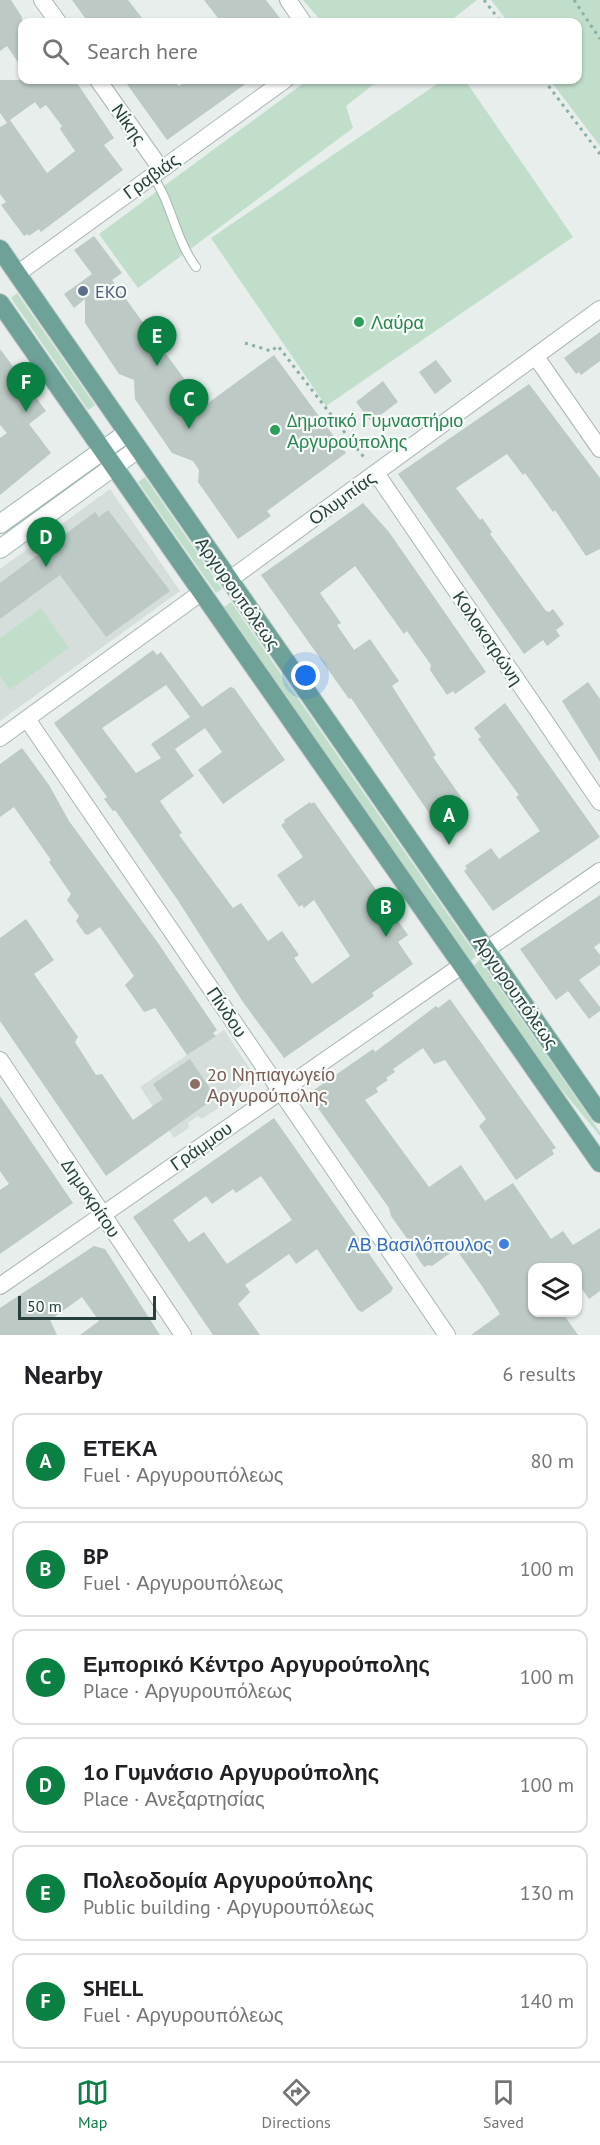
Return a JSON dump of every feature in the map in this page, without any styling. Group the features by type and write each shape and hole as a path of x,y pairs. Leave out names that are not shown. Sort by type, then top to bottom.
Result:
{"main road":[{"name":"Αργυρουπόλεως","path":"0,249 600,1114"},
{"name":"Αργυρουπόλεως","path":"0,303 600,1163"},
{"path":"0,524 126,433"},
{"path":"0,549 138,449"}],"street":[{"path":"42,0 55,18"},
{"path":"288,0 300,18"},
{"name":"Νίκης","path":"101,84 156,172"},
{"name":"Γραβιάς","path":"17,274 279,84"},
{"name":"Ολυμπίας","path":"229,580 600,309"},
{"path":"536,357 600,449"},
{"name":"Κολοκοτρώνη","path":"376,473 600,802"},
{"path":"0,738 202,592"},
{"name":"Πίνδου","path":"27,718 447,1335"},
{"path":"486,950 600,871"},
{"name":"Γράμμου","path":"0,1286 461,966"},
{"name":"Δημοκρίτου","path":"0,1060 183,1335"}],"lane":[{"path":"156,172 185,253 196,267"}],"path":[{"path":"484,0 498,18"},
{"path":"574,0 600,39"},
{"path":"547,84 600,154"},
{"path":"244,343 271,351 278,346 376,473"}],"shaded area":[{"path":"110,489 180,591 0,721 0,569"},
{"name":"2ο Νηπιαγωγείο Αργυρούπολης","path":"224,1030 258,1081 249,1086 247,1081 235,1090 233,1098 202,1119 198,1116 188,1123 189,1128 174,1138 140,1087"}],"green space":[{"path":"303,0 477,0 454,18 319,18"},
{"path":"491,0 600,0 600,146 553,84 582,84 582,18 505,18"},
{"path":"303,84 374,84 346,106 353,128 138,288 99,234"},
{"name":"Λαύρα","path":"437,84 468,84 573,237 326,406 211,238"},
{"path":"17,293 95,405 88,410 11,298"},
{"path":"145,477 222,589 216,593 138,482"},
{"path":"231,602 477,956 471,961 224,607"},
{"path":"41,608 69,648 10,690 0,676 0,638"},
{"path":"480,960 600,1132 600,1136 551,1077 474,965"}],"building":[{"path":"0,0 11,0 22,17 18,18 18,62 7,46 0,51"},
{"path":"72,0 128,0 142,18 85,18"},
{"path":"204,0 266,0 280,18 218,18"},
{"path":"0,80 18,80 18,84 78,84 114,138 104,145 123,170 41,232 39,229 29,236 28,234 24,236 1,205 6,202 0,194 0,127 7,123 0,113","holes":["35,102 40,109 46,105 62,126 60,129 75,151 47,173 10,120"]},
{"path":"127,84 177,84 179,86 182,84 245,84 167,140"},
{"path":"94,236 122,273 112,280 204,406 274,355 346,453 267,511 271,516 238,539 198,482 199,470 193,461 172,453 135,399 134,380 119,374 85,323 85,299 74,308 64,294 92,274 74,250"},
{"path":"600,332 600,361 581,375 579,372 576,374 564,358"},
{"path":"0,349 46,411 29,424 51,453 0,495 0,438 7,433 0,425"},
{"path":"436,360 452,381 435,394 419,372"},
{"path":"383,381 398,402 371,422 356,402"},
{"path":"529,384 600,478 600,549 586,556 555,510 553,512 525,473 523,475 507,454 456,488 480,520 482,518 492,532 490,534 546,611 553,609 564,624 556,630 560,636 547,646 543,640 524,654 398,474"},
{"path":"363,503 389,532 486,672 455,694 453,691 447,695 430,670 431,665 407,631 404,634 355,566 320,593 341,623 337,625 354,650 370,639 399,681 392,686 436,755 433,757 461,797 434,816 431,816 351,698 349,699 261,575"},
{"path":"108,510 170,591 106,637 60,575 0,619 0,583 95,512 99,517"},
{"path":"153,650 157,655 161,652 202,707 230,687 234,688 285,760 223,804 198,770 222,752 205,728 175,749 194,776 160,801 182,833 179,835 233,908 241,903 268,941 282,931 299,955 294,958 312,984 350,956 314,900 304,908 302,905 299,907 277,875 303,857 281,825 285,822 284,820 310,802 311,804 314,802 408,935 398,942 413,964 372,993 374,996 284,1058 243,1002 177,899 115,810 113,811 104,799 107,797 54,723","holes":["166,685 190,717 151,744 161,758 136,773 102,728"]},
{"path":"588,682 600,699 600,762 562,701"},
{"path":"505,703 600,837 493,911 464,871 467,868 465,866 491,848 499,859 540,831 516,797 519,795 478,739 481,737 474,728"},
{"path":"22,748 49,785 69,821 158,943 217,1030 213,1033 216,1036 187,1055 155,1008 144,1012 125,985 134,976 100,927 88,935 85,934 76,921 79,916 67,900 71,894 49,862 51,860 14,807 0,817 0,764"},
{"path":"600,895 600,943 594,947 600,955 600,965 579,980 600,1007 600,1011 589,1019 568,991 556,1000 520,949"},
{"path":"26,919 54,960 34,974 78,1037 75,1042 96,1075 102,1074 133,1120 163,1099 153,1084 190,1059 216,1097 106,1176 0,1021 0,938"},
{"path":"450,999 556,1148 552,1150 554,1154 516,1180 479,1126 486,1119 445,1060 434,1064 423,1048 393,1069 395,1072 386,1078 388,1080 376,1088 378,1092 365,1100 429,1187 461,1165 485,1201 513,1183 551,1239 563,1231 573,1245 600,1228 600,1291 589,1299 582,1289 582,1263 528,1263 528,1317 565,1317 578,1335 471,1335 500,1314 482,1286 456,1249 432,1266 424,1267 391,1216 389,1208 308,1094 373,1049 375,1052 436,1006 438,1008"},
{"path":"0,1096 73,1203 0,1254 0,1190 9,1184 0,1171"},
{"path":"274,1118 393,1288 391,1292 362,1312 358,1310 317,1249 296,1264 289,1254 245,1285 250,1292 238,1304 260,1335 213,1335 133,1217","holes":["261,1176 292,1220 227,1264 204,1232 189,1242 173,1220 206,1196 212,1204 233,1189 236,1193"]},
{"path":"94,1246 105,1249 160,1335 80,1335 99,1321 82,1297 50,1320 57,1335 0,1335 0,1308"}],"place":[{"name":"EKO","path":"83,291"},
{"name":"Λαύρα","path":"359,322"},
{"name":"Πολεοδομία Αργυρούπολης","path":"157,366"},
{"name":"SHELL","path":"26,412"},
{"name":"Εμπορικό Κέντρο Αργυρούπολης","path":"189,429"},
{"name":"Δημοτικό Γυμναστήριο Αργυρούπολης","path":"275,430"},
{"name":"1ο Γυμνάσιο Αργυρούπολης","path":"46,567"},
{"name":"ΕΤΕΚΑ","path":"449,845"},
{"name":"BP","path":"386,937"},
{"name":"2ο Νηπιαγωγείο Αργυρούπολης","path":"195,1084"},
{"name":"ΑΒ Βασιλόπουλος","path":"504,1244"}]}
